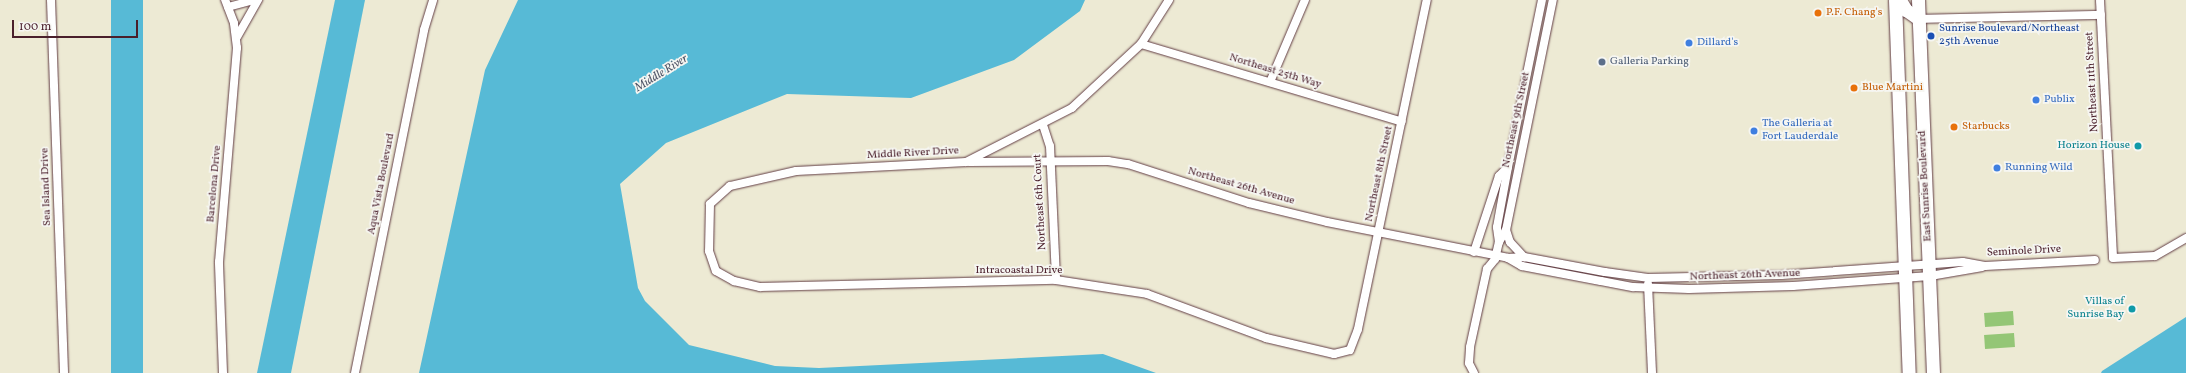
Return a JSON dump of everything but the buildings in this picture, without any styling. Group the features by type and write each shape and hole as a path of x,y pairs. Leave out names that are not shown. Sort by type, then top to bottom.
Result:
{"main road":[{"name":"East Sunrise Boulevard","path":"1895,0 1910,373"},
{"path":"1900,0 1906,10 1919,19"},
{"name":"East Sunrise Boulevard","path":"1918,0 1933,373"}],"street":[{"name":"Sea Island Drive","path":"51,0 64,373"},
{"path":"227,3 257,0"},
{"path":"237,37 257,0"},
{"name":"Aqua Vista Boulevard","path":"355,373 433,0"},
{"name":"Middle River Drive","path":"708,237 710,204 730,186 796,171 966,162 1043,125 1072,108 1141,44 1169,0"},
{"path":"1270,82 1305,0"},
{"name":"Northeast 8th Street","path":"1350,350 1358,329 1426,0"},
{"name":"Northeast 9th Street","path":"1499,242 1497,227 1542,0"},
{"name":"Northeast 9th Street","path":"1473,372 1469,363 1470,347 1487,269 1496,256 1499,242 1506,230 1554,0"},
{"name":"Northeast 11th Street","path":"2100,0 2113,258 2155,256 2186,238"},
{"name":"Barcelona Drive","path":"223,373 219,273 237,37 227,3"},
{"path":"1919,19 2101,15"},
{"name":"Northeast 25th Way","path":"1141,44 1402,122"},
{"name":"Northeast 6th Court","path":"1043,125 1048,137 1050,160 1056,280"},
{"name":"Northeast 26th Avenue","path":"966,162 1108,160 1128,164 1249,203 1378,233 1508,258 1524,257 1605,272 1648,278 1789,275 1890,269 1906,272"},
{"name":"Northeast 9th Street","path":"1474,252 1499,176 1508,167"},
{"path":"1506,230 1510,242 1524,257"},
{"name":"Intracoastal Drive","path":"708,237 709,251 716,271 734,281 760,287 1056,280 1147,294 1266,338 1334,354 1350,350"},
{"name":"Northeast 26th Avenue","path":"1508,258 1529,267 1648,288 1749,288 1906,272 1985,266"},
{"name":"Seminole Drive","path":"1906,272 1930,270 1963,262 1985,266 2095,260"},
{"path":"1648,278 1652,373"}],"green space":[{"path":"2013,311 2014,325 1985,327 1984,313"},
{"path":"2014,333 2015,347 1985,349 1984,335"}],"water":[{"path":"111,0 143,0 143,373 111,373"},
{"path":"335,0 365,0 291,373 257,373"},
{"name":"Middle River","path":"518,0 1085,0 1080,11 1014,60 911,98 787,94 666,143 620,184 638,288 645,301 689,345 775,366 819,368 1103,354 1156,373 419,373 485,70"},
{"path":"2186,317 2186,373 2101,373 2102,371"}],"place":[{"name":"P.F. Chang's","path":"1818,13"},
{"name":"Sunrise Boulevard/Northeast 25th Avenue","path":"1931,36"},
{"name":"Dillard's","path":"1689,43"},
{"name":"Galleria Parking","path":"1602,62"},
{"name":"Blue Martini","path":"1854,88"},
{"name":"Publix","path":"2036,100"},
{"name":"Starbucks","path":"1954,127"},
{"name":"The Galleria at Fort Lauderdale","path":"1754,131"},
{"name":"Horizon House","path":"2138,146"},
{"name":"Running Wild","path":"1997,168"},
{"name":"Villas of Sunrise Bay","path":"2132,309"}]}
